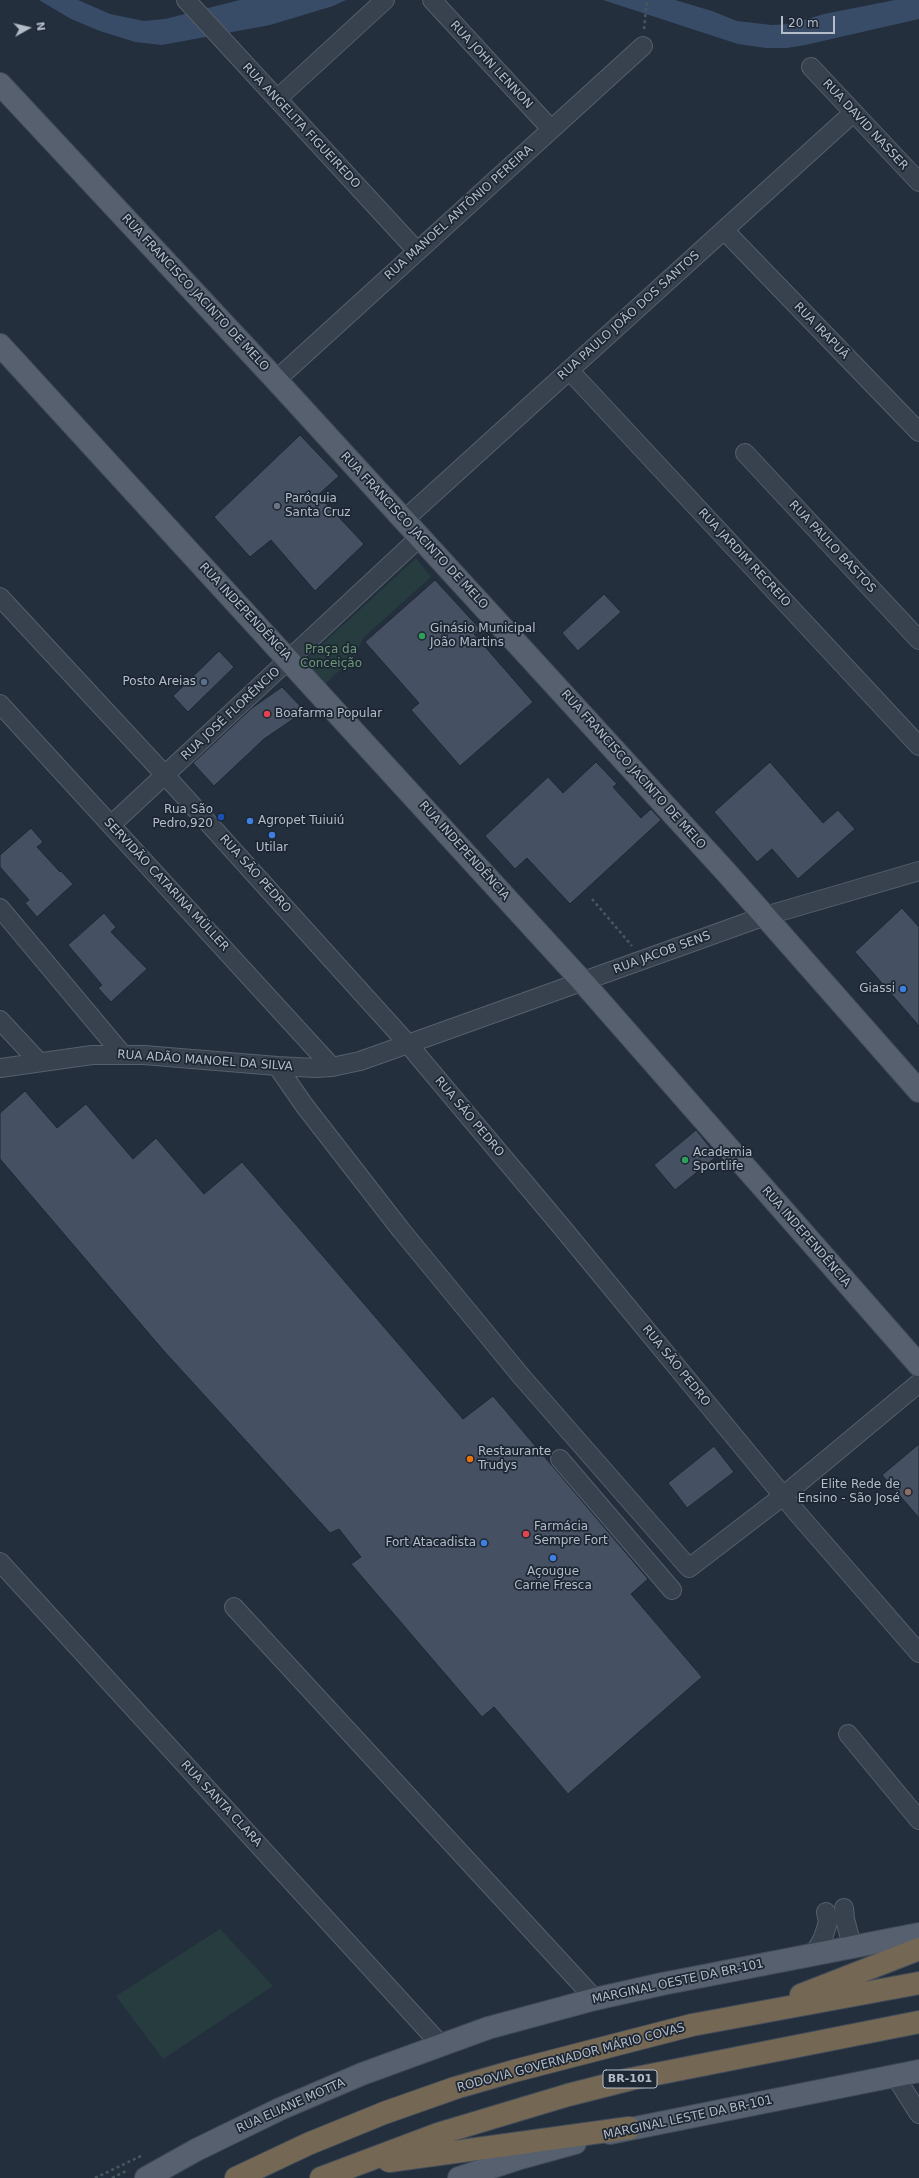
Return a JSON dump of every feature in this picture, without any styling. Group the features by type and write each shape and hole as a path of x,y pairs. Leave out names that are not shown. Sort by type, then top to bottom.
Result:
{"highway":[{"path":"746,2016 919,1949"},
{"name":"RODOVIA GOVERNADOR MÁRIO COVAS","path":"236,2178 322,2138 384,2113 455,2088 692,2025 919,1983"},
{"name":"BR-101","path":"321,2178 348,2166 438,2134 568,2094 631,2079 919,2022"},
{"path":"348,2166 629,2128"}],"main road":[{"name":"RUA FRANCISCO JACINTO DE MELO","path":"0,84 420,537 765,916 919,1091"},
{"name":"RUA INDEPENDÊNCIA","path":"0,345 582,981 919,1365"},
{"name":"MARGINAL OESTE DA BR-101","path":"441,2045 524,2018 595,1999 852,1946 919,1934"},
{"name":"RUA ELIANE MOTTA","path":"146,2178 196,2150 280,2109 362,2074 441,2045"},
{"name":"MARGINAL LESTE DA BR-101","path":"459,2178 517,2159 629,2128 919,2071"}],"street":[{"path":"277,99 385,0"},
{"name":"RUA JOHN LENNON","path":"432,0 551,129"},
{"name":"RUA ANGELITA FIGUEIREDO","path":"187,2 417,251"},
{"name":"RUA MANOEL ANTÔNIO PEREIRA","path":"276,380 643,46"},
{"name":"RUA DAVID NASSER","path":"810,67 919,182"},
{"name":"RUA PAULO JOÃO DOS SANTOS","path":"404,520 853,113"},
{"name":"RUA IRAPUÃ","path":"724,230 919,432"},
{"name":"RUA JARDIM RECREIO","path":"569,370 919,746"},
{"name":"RUA PAULO BASTOS","path":"745,453 919,640"},
{"name":"RUA JOSÉ FLORÊNCIO","path":"111,825 420,537"},
{"name":"RUA SÃO PEDRO","path":"0,597 165,775 408,1044 560,1225 783,1496 919,1653"},
{"name":"SERVIDÃO CATARINA MÜLLER","path":"0,704 332,1067"},
{"name":"RUA JACOB SENS","path":"408,1044 765,916 919,871"},
{"path":"0,908 123,1055"},
{"path":"0,1020 39,1062"},
{"name":"RUA ADÃO MANOEL DA SILVA","path":"0,1068 92,1055 123,1055 315,1068 332,1067 360,1061 408,1044"},
{"path":"277,1066 304,1105 411,1242 522,1376 689,1568 783,1496 919,1383"},
{"path":"560,1458 672,1590"},
{"name":"RUA SANTA CLARA","path":"0,1562 441,2045"},
{"path":"234,1607 595,1999"},
{"path":"848,1734 919,1820"},
{"path":"844,1908 845,1919 852,1946"},
{"path":"814,1954 824,1938 828,1922 826,1912"},
{"path":"895,2076 919,2114"}],"path":[{"path":"645,24 648,0"},
{"path":"592,899 644,959"}],"green space":[{"name":"Praça da Conceição","path":"416,558 431,577 363,638 355,656 325,684 304,661"},
{"path":"220,1929 273,1986 163,2059 116,1996"}],"water":[{"path":"39,0 78,0 110,14 144,21 165,19 240,0 346,0 333,6 270,25 162,45 135,42 100,31 71,19"},
{"path":"603,0 675,0 712,11 737,21 772,25 790,24 824,14 895,0 919,0 919,19 805,45 787,48 766,48 738,44"}],"building":[{"name":"Paróquia Santa Cruz","path":"300,435 339,476 318,495 364,544 315,591 271,540 250,557 214,517"},
{"path":"435,580 480,629 474,634 533,702 460,766 411,710 419,703 365,642"},
{"path":"604,594 621,612 578,651 562,633"},
{"name":"Posto Areias","path":"219,651 234,667 188,712 173,696"},
{"path":"282,687 305,711 264,739 214,786 193,763 252,708"},
{"path":"596,762 617,784 613,787 641,818 651,809 661,820 570,904 527,858 515,869 485,836 548,777 563,793"},
{"path":"770,762 823,823 838,810 855,829 798,879 772,849 757,862 714,812"},
{"path":"31,828 43,842 37,847 73,884 37,917 25,903 29,900 0,867 0,855"},
{"name":"Giassi","path":"902,908 919,927 919,1026 855,952"},
{"path":"104,913 116,927 111,932 147,969 111,1002 98,988 102,985 68,945"},
{"path":"25,1091 57,1128 86,1104 133,1159 156,1138 204,1194 242,1162 463,1419 493,1396 648,1579 631,1594 702,1677 568,1794 494,1707 482,1717 351,1564 361,1557 339,1529 330,1533 163,1350 0,1159 0,1113"},
{"name":"Academia Sportlife","path":"696,1130 717,1156 675,1190 654,1165"},
{"name":"Elite Rede de Ensino - São José","path":"919,1444 919,1518 882,1475"},
{"path":"714,1446 734,1472 687,1508 668,1483"}],"place":[{"name":"Paróquia Santa Cruz","path":"277,506"},
{"name":"Ginásio Municipal João Martins","path":"422,636"},
{"name":"Posto Areias","path":"204,682"},
{"name":"Boafarma Popular","path":"267,714"},
{"name":"Rua São Pedro,920","path":"221,817"},
{"name":"Agropet Tuiuiú","path":"250,821"},
{"name":"Utilar","path":"272,835"},
{"name":"Giassi","path":"903,989"},
{"name":"Academia Sportlife","path":"685,1160"},
{"name":"Restaurante Trudys","path":"470,1459"},
{"name":"Elite Rede de Ensino - São José","path":"908,1492"},
{"name":"Farmácia Sempre Fort","path":"526,1534"},
{"name":"Fort Atacadista","path":"484,1543"},
{"name":"Açougue Carne Fresca","path":"553,1558"}]}
